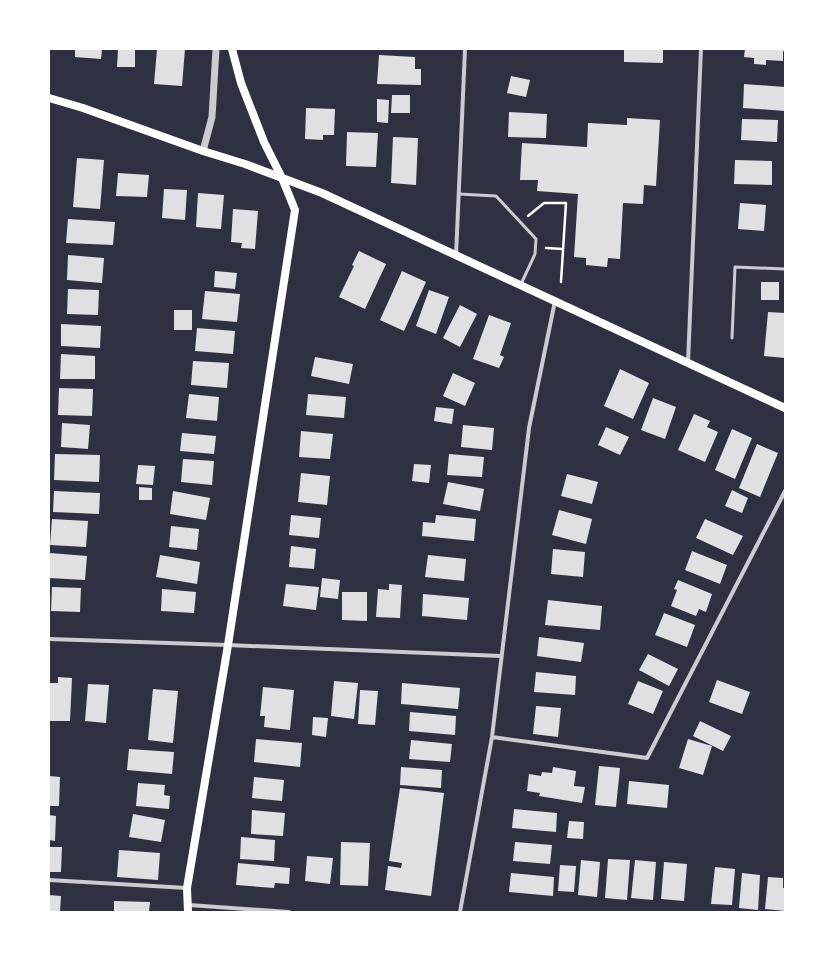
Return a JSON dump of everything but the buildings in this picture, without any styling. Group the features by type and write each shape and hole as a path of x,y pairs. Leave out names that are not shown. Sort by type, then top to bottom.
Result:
{"main road":[{"path":"188,908 187,888 228,645 295,210 282,178 264,142 244,90 232,49"},
{"path":"49,98 83,108 203,151 245,164 322,193 785,408"}],"street":[{"path":"203,151 212,117 216,49"},
{"path":"456,256 465,49"},
{"path":"688,364 701,49"},
{"path":"460,912 492,737 529,428 555,301"},
{"path":"492,737 647,758 785,491"},
{"path":"49,639 501,656"},
{"path":"49,880 187,888"},
{"path":"188,908 289,912"}],"lane":[{"path":"459,194 496,196 536,239 535,254 521,285"},
{"path":"732,338 735,267 785,269"}],"path":[{"path":"521,222 544,203 566,203 561,282"},
{"path":"535,247 563,249"}]}
